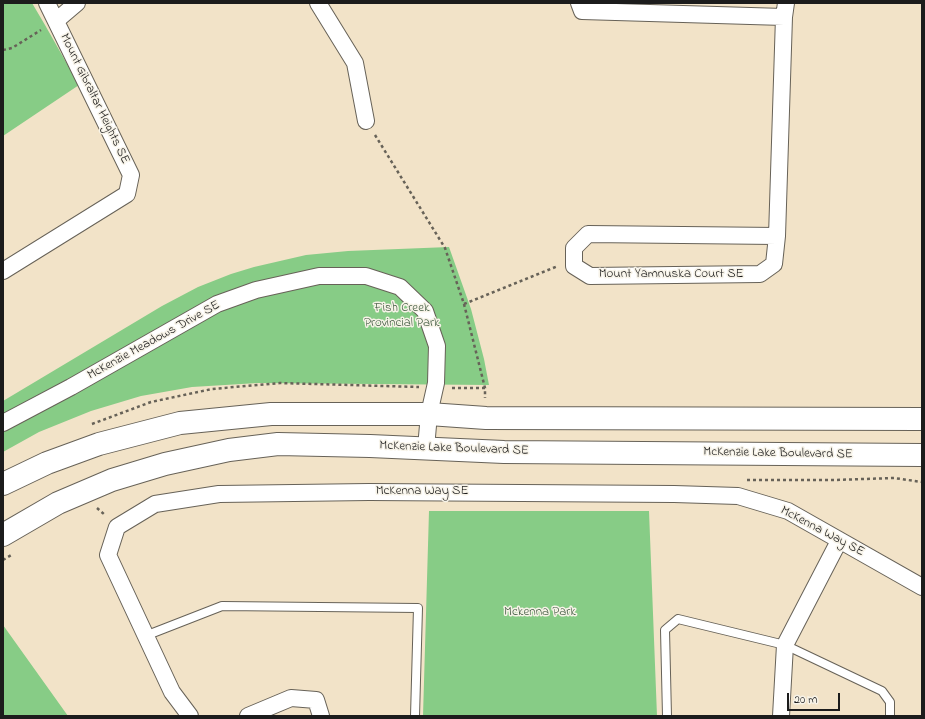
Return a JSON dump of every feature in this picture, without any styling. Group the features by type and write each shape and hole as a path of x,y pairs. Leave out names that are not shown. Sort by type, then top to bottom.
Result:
{"main road":[{"path":"3,484 47,463 100,444 180,423 271,414 428,414 486,418 922,419"},
{"name":"McKenzie Lake Boulevard SE","path":"3,535 58,503 112,480 165,464 229,450 278,444 370,446 504,452 922,455"}],"street":[{"name":"Mount Gibraltar Heights SE","path":"3,271 127,194 131,175 52,24 47,3"},
{"path":"52,24 77,3"},
{"path":"318,3 355,63 366,120"},
{"path":"579,3 582,11 785,10"},
{"name":"Mount Yamnuska Court SE","path":"574,266 590,276 760,274 774,264 777,236 785,10"},
{"path":"574,266 574,248 588,234 777,236"},
{"name":"McKenzie Meadows Drive SE","path":"3,423 71,387 217,304 256,290 319,276 366,276 400,287 425,311 437,346 434,387 428,414 426,448"},
{"name":"McKenna Way SE","path":"190,716 172,692 108,555 117,527 155,504 219,494 369,492 674,494 738,496 788,511 922,587"},
{"path":"781,716 785,645 839,541"},
{"path":"248,716 291,698 316,700 321,716"}],"lane":[{"path":"145,636 222,606 418,608 415,716"},
{"path":"667,716 665,630 678,619 785,645 882,691 890,702 890,716"}],"path":[{"path":"3,50 12,48 52,24"},
{"path":"366,120 445,248 464,304 485,388 486,418"},
{"path":"464,304 560,266 574,266"},
{"path":"434,387 485,388"}],"green space":[{"path":"3,3 32,3 79,85 3,136"},
{"name":"Fish Creek Provincial Park","path":"449,247 471,309 489,385 258,383 192,387 141,396 91,411 39,432 3,452 3,401 162,306 198,287 254,267 306,255 348,251"},
{"name":"Mckenna Park","path":"429,511 649,511 657,716 423,716"},
{"path":"3,625 68,716 3,716"}]}
